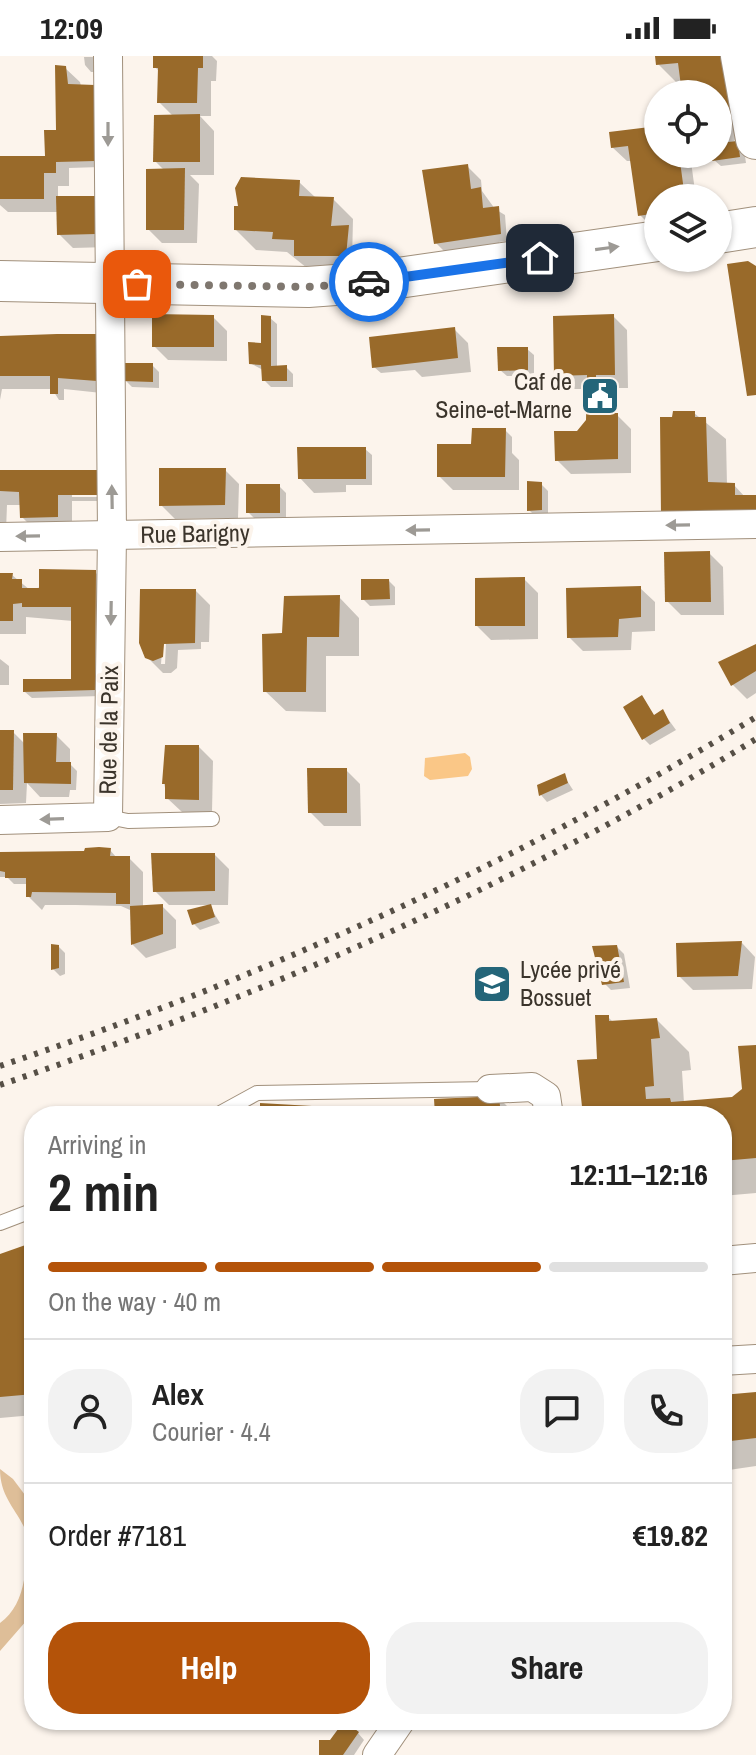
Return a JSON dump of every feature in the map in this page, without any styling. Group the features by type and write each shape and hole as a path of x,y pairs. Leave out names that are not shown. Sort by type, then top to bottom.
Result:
{"street":[{"name":"Rue Barigny","path":"108,56 112,535 756,524"},
{"path":"741,56 756,139"},
{"path":"732,231 756,227"},
{"path":"0,281 308,287 363,283 644,243"},
{"path":"0,537 112,535"},
{"name":"Rue de la Paix","path":"0,820 108,817 112,535"},
{"path":"490,1089 532,1087 546,1096 548,1106"},
{"path":"732,1260 756,1258"},
{"path":"732,1360 756,1359"},
{"path":"377,1755 394,1730"}],"lane":[{"path":"108,817 128,821 212,819"},
{"path":"233,1106 257,1093 490,1089"},
{"path":"0,1223 24,1214"}],"shaded area":[{"path":"465,753 470,757 472,769 468,776 430,780 424,776 425,758"},
{"path":"0,1469 24,1494 24,1528 7,1499"},
{"path":"24,1580 24,1623 0,1651 0,1623 19,1598"}],"building":[{"path":"153,56 203,56 203,68 198,68 197,103 157,103 158,68 153,68"},
{"path":"655,56 722,56 727,80 680,80 678,63 656,65"},
{"path":"55,65 66,66 68,84 95,85 95,161 56,162 56,173 44,173 44,199 0,199 0,156 45,156 44,130 56,130"},
{"path":"200,114 200,162 153,162 154,115"},
{"path":"644,128 644,168 681,168 683,184 644,184 644,215 638,216 628,146 611,148 609,132"},
{"path":"738,141 740,157 732,158 732,142"},
{"path":"468,164 471,189 481,187 483,208 499,206 501,234 434,244 422,170"},
{"path":"185,168 184,230 146,230 146,169"},
{"path":"241,177 300,180 299,196 334,197 331,226 349,225 346,256 294,256 294,240 272,239 273,232 234,230 234,206 238,206 235,188"},
{"path":"56,196 95,196 96,234 57,235"},
{"path":"748,261 756,266 756,395 747,396 728,272 732,272 732,263"},
{"path":"152,314 214,315 214,347 152,347"},
{"path":"614,314 615,375 596,375 596,413 618,413 618,459 555,461 554,431 577,431 586,420 587,375 554,376 553,316"},
{"path":"261,315 271,316 271,366 287,365 287,381 262,381 261,365 249,364 248,342 261,343"},
{"path":"455,327 458,358 372,368 369,337"},
{"path":"97,334 97,381 58,378 58,394 50,394 50,376 0,376 0,336"},
{"path":"497,347 528,347 528,370 498,371"},
{"path":"123,363 153,363 153,382 123,381"},
{"path":"673,411 695,411 695,417 706,417 708,482 735,483 735,495 756,495 756,515 661,515 660,417 672,417"},
{"path":"472,428 506,428 505,477 437,477 437,444 471,444"},
{"path":"297,447 366,447 366,479 298,479"},
{"path":"159,468 226,468 225,505 159,506"},
{"path":"0,470 98,470 98,495 58,495 58,517 20,518 19,492 0,491"},
{"path":"527,481 542,482 542,510 527,511"},
{"path":"246,484 280,484 280,513 246,513"},
{"path":"710,551 711,602 665,602 664,552"},
{"path":"39,569 96,570 95,690 23,692 23,679 71,679 71,607 22,607 22,603 13,604 13,621 0,621 0,573 13,573 12,579 22,579 22,588 39,588"},
{"path":"525,577 525,626 475,626 475,578"},
{"path":"361,579 389,579 390,599 361,600"},
{"path":"641,586 641,617 619,619 618,637 567,638 566,588"},
{"path":"140,589 196,589 195,643 164,644 163,657 153,661 145,658 139,643"},
{"path":"340,595 339,637 307,637 306,692 263,692 262,634 282,633 284,596"},
{"path":"756,644 756,671 731,686 718,662"},
{"path":"642,695 654,715 663,709 670,723 642,740 623,707"},
{"path":"0,730 14,730 13,790 0,790"},
{"path":"23,733 57,733 56,762 71,762 71,784 24,783"},
{"path":"165,745 199,745 199,800 165,799 165,784 162,784"},
{"path":"307,768 347,768 347,813 308,813"},
{"path":"565,773 568,783 539,796 537,785"},
{"path":"85,848 111,848 110,856 130,856 130,904 116,904 116,893 32,892 31,897 26,897 26,878 5,878 5,872 0,871 0,852 84,851"},
{"path":"151,853 215,853 215,891 153,892"},
{"path":"163,904 163,934 131,945 130,906"},
{"path":"211,904 215,917 192,925 187,910"},
{"path":"742,941 738,976 677,977 676,943"},
{"path":"51,944 59,945 59,968 51,970"},
{"path":"617,945 624,982 602,985 592,946"},
{"path":"595,1015 609,1015 609,1021 657,1018 660,1038 651,1039 654,1086 645,1087 646,1099 670,1098 671,1102 732,1097 742,1089 738,1046 756,1045 756,1158 732,1160 732,1106 582,1106 577,1060 597,1059"},
{"path":"499,1096 500,1106 434,1106 434,1099"},
{"path":"260,1103 312,1106 260,1106"},
{"path":"24,1246 24,1395 0,1397 0,1254"},
{"path":"756,1392 756,1438 732,1441 732,1394"},
{"path":"337,1730 359,1732 343,1755 319,1755 319,1740 330,1740"}],"railway":[{"path":"0,1066 196,994 388,913 574,821 756,717"},
{"path":"0,1085 196,1014 388,933 575,842 756,739"}],"way so far":[{"path":"137,284 308,287 369,282"}],"place":[{"name":"Caf de Seine-et-Marne","path":"600,396"},
{"name":"Lycée privé Bossuet","path":"492,984"}],"route":[{"path":"369,282 540,258"}]}
